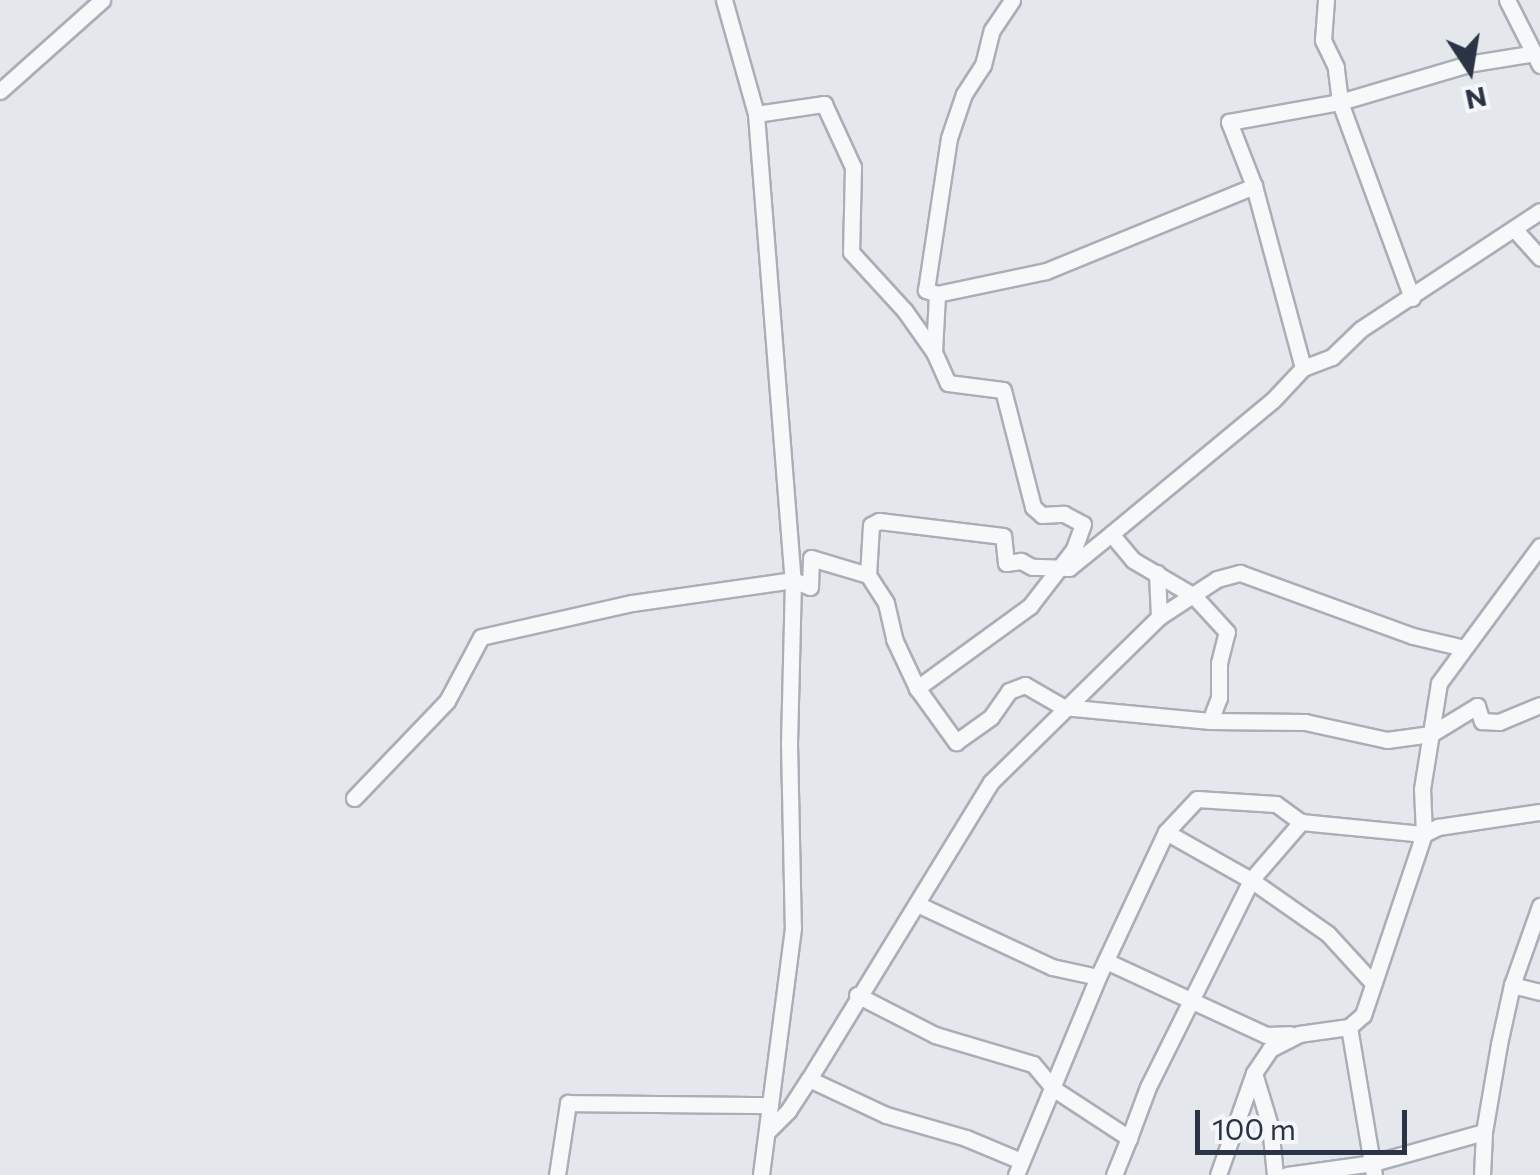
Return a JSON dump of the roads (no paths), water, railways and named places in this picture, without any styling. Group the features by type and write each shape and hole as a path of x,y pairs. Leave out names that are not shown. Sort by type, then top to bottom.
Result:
{"street":[{"path":"0,91 102,0"},
{"path":"724,0 756,114 793,580 789,743 793,928 761,1175"},
{"path":"1012,0 992,30 983,65 964,94 949,138 926,290 937,294 1046,271 1254,186"},
{"path":"1326,0 1323,40 1336,67 1340,102 1412,298"},
{"path":"1303,368 1254,186 1229,122 1340,102 1468,64 1538,59 1507,0"},
{"path":"756,114 824,104 852,167 851,252 906,311 934,352 948,383 1004,390 1033,507 1042,514 1064,514 1084,524 1074,550 1056,568 1030,606 917,688"},
{"path":"1540,211 1516,231 1361,329 1332,357 1303,368 1273,400 1068,568 1032,568 1021,561 1006,563 1003,536 879,521 870,525 868,575 886,603 894,639 917,688 956,742 990,716 1018,686 1026,685 1063,707 1210,721 1305,722 1387,740 1431,734 1477,706 1482,721 1498,722 1540,705"},
{"path":"1516,231 1540,258"},
{"path":"934,352 937,294"},
{"path":"1111,534 1134,560 1194,596 1227,632 1219,663 1219,698 1210,721"},
{"path":"1106,961 1266,1036 1349,1027 1363,1015 1424,834 1422,788 1439,683 1540,546"},
{"path":"354,798 447,700 481,637 632,603 793,580 810,587 811,558 868,575"},
{"path":"1156,573 1159,618"},
{"path":"768,1131 788,1112 991,782 1063,707 1159,618 1217,579 1240,573 1414,636 1464,648"},
{"path":"809,1078 886,1114 966,1138 1018,1168 1098,977 1166,832 1196,799 1276,804 1301,822 1424,834 1438,827 1540,812"},
{"path":"1114,1175 1148,1087 1170,1051 1251,880 1301,822"},
{"path":"1166,832 1251,880 1328,934 1372,982"},
{"path":"918,904 1052,967 1098,977"},
{"path":"1482,1175 1484,1132 1512,985 1540,906"},
{"path":"1512,985 1540,992"},
{"path":"857,995 935,1035 1034,1064 1054,1089 1129,1138"},
{"path":"1349,1027 1374,1169"},
{"path":"1218,1175 1254,1073 1270,1049 1299,1034"},
{"path":"1254,1073 1270,1126 1275,1175"},
{"path":"557,1175 568,1103 769,1105"},
{"path":"1287,1175 1374,1169 1484,1132"}]}
